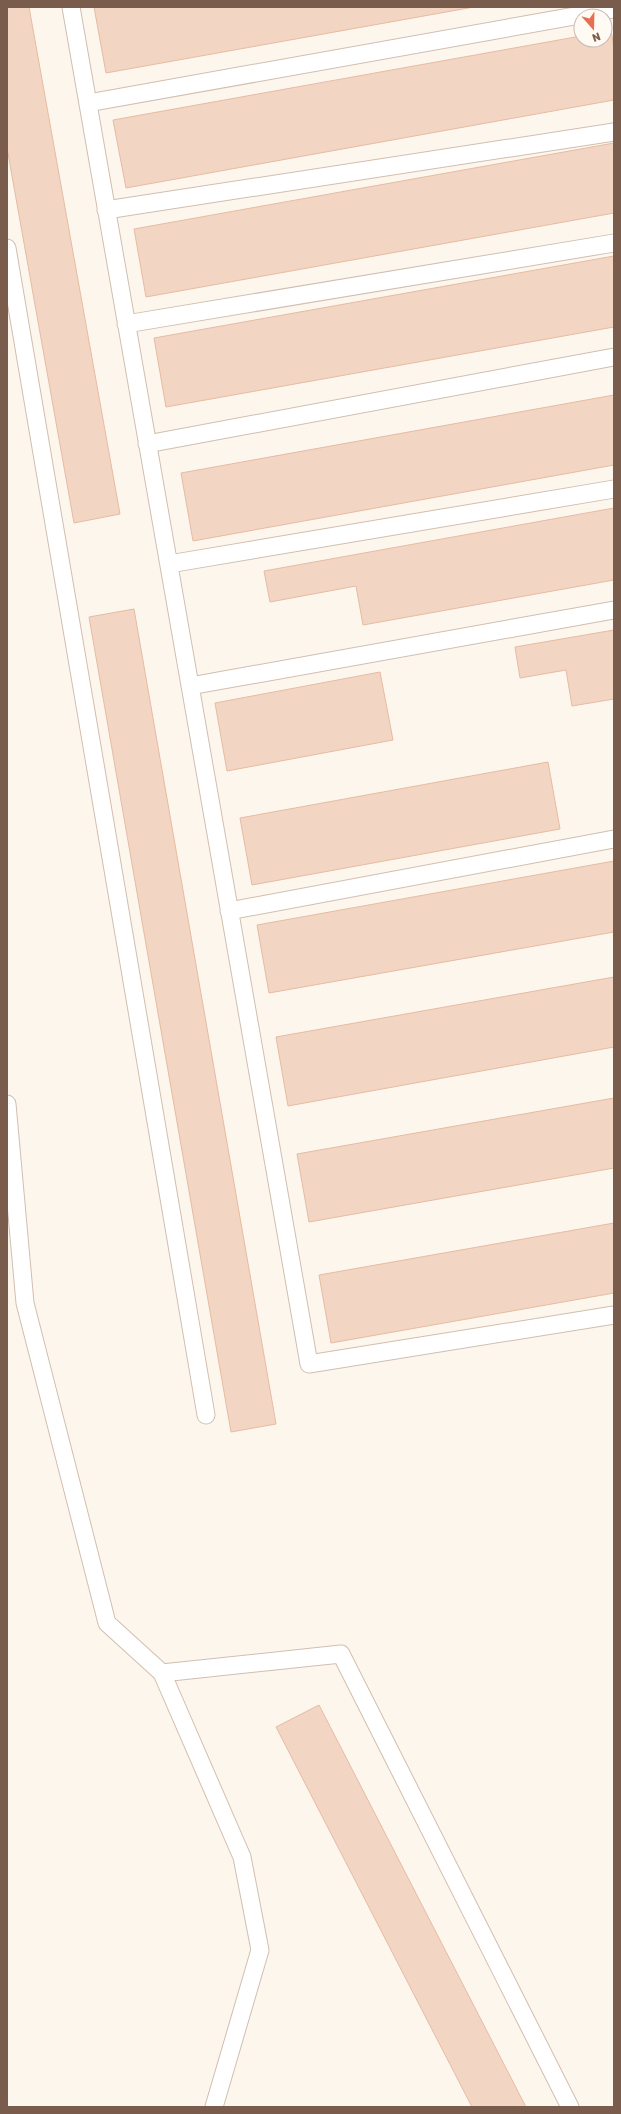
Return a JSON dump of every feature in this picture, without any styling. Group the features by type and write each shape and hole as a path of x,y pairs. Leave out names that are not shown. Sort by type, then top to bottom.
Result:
{"lane":[{"path":"71,7 309,1364 614,1315"},
{"path":"88,103 614,9"},
{"path":"106,210 614,132"},
{"path":"126,324 614,243"},
{"path":"7,248 206,1415"},
{"path":"147,444 614,357"},
{"path":"169,564 614,489"},
{"path":"190,686 614,610"},
{"path":"229,911 614,839"},
{"path":"7,1104 14,1259 107,1623 162,1673 242,1857 260,1950 214,2107"},
{"path":"162,1673 341,1654 570,2107"}],"building":[{"path":"7,7 29,7 120,514 74,523 7,148"},
{"path":"94,7 474,7 106,73"},
{"path":"573,37 573,48 613,48 613,42 614,48 614,100 126,188 113,120"},
{"path":"614,143 614,213 146,297 134,229"},
{"path":"614,256 614,327 166,407 154,338"},
{"path":"614,395 614,465 193,541 181,473"},
{"path":"614,508 614,580 363,625 356,586 270,602 264,571"},
{"path":"134,609 276,1424 231,1432 89,617"},
{"path":"614,630 614,699 572,706 566,670 520,678 515,647"},
{"path":"380,672 393,740 227,771 215,703"},
{"path":"548,762 560,829 252,885 240,818"},
{"path":"614,861 614,932 269,993 257,925"},
{"path":"614,977 614,1047 288,1106 276,1037"},
{"path":"614,1098 614,1168 309,1222 297,1154"},
{"path":"614,1223 614,1293 331,1343 319,1275"},
{"path":"319,1705 526,2107 472,2107 276,1727"}]}
